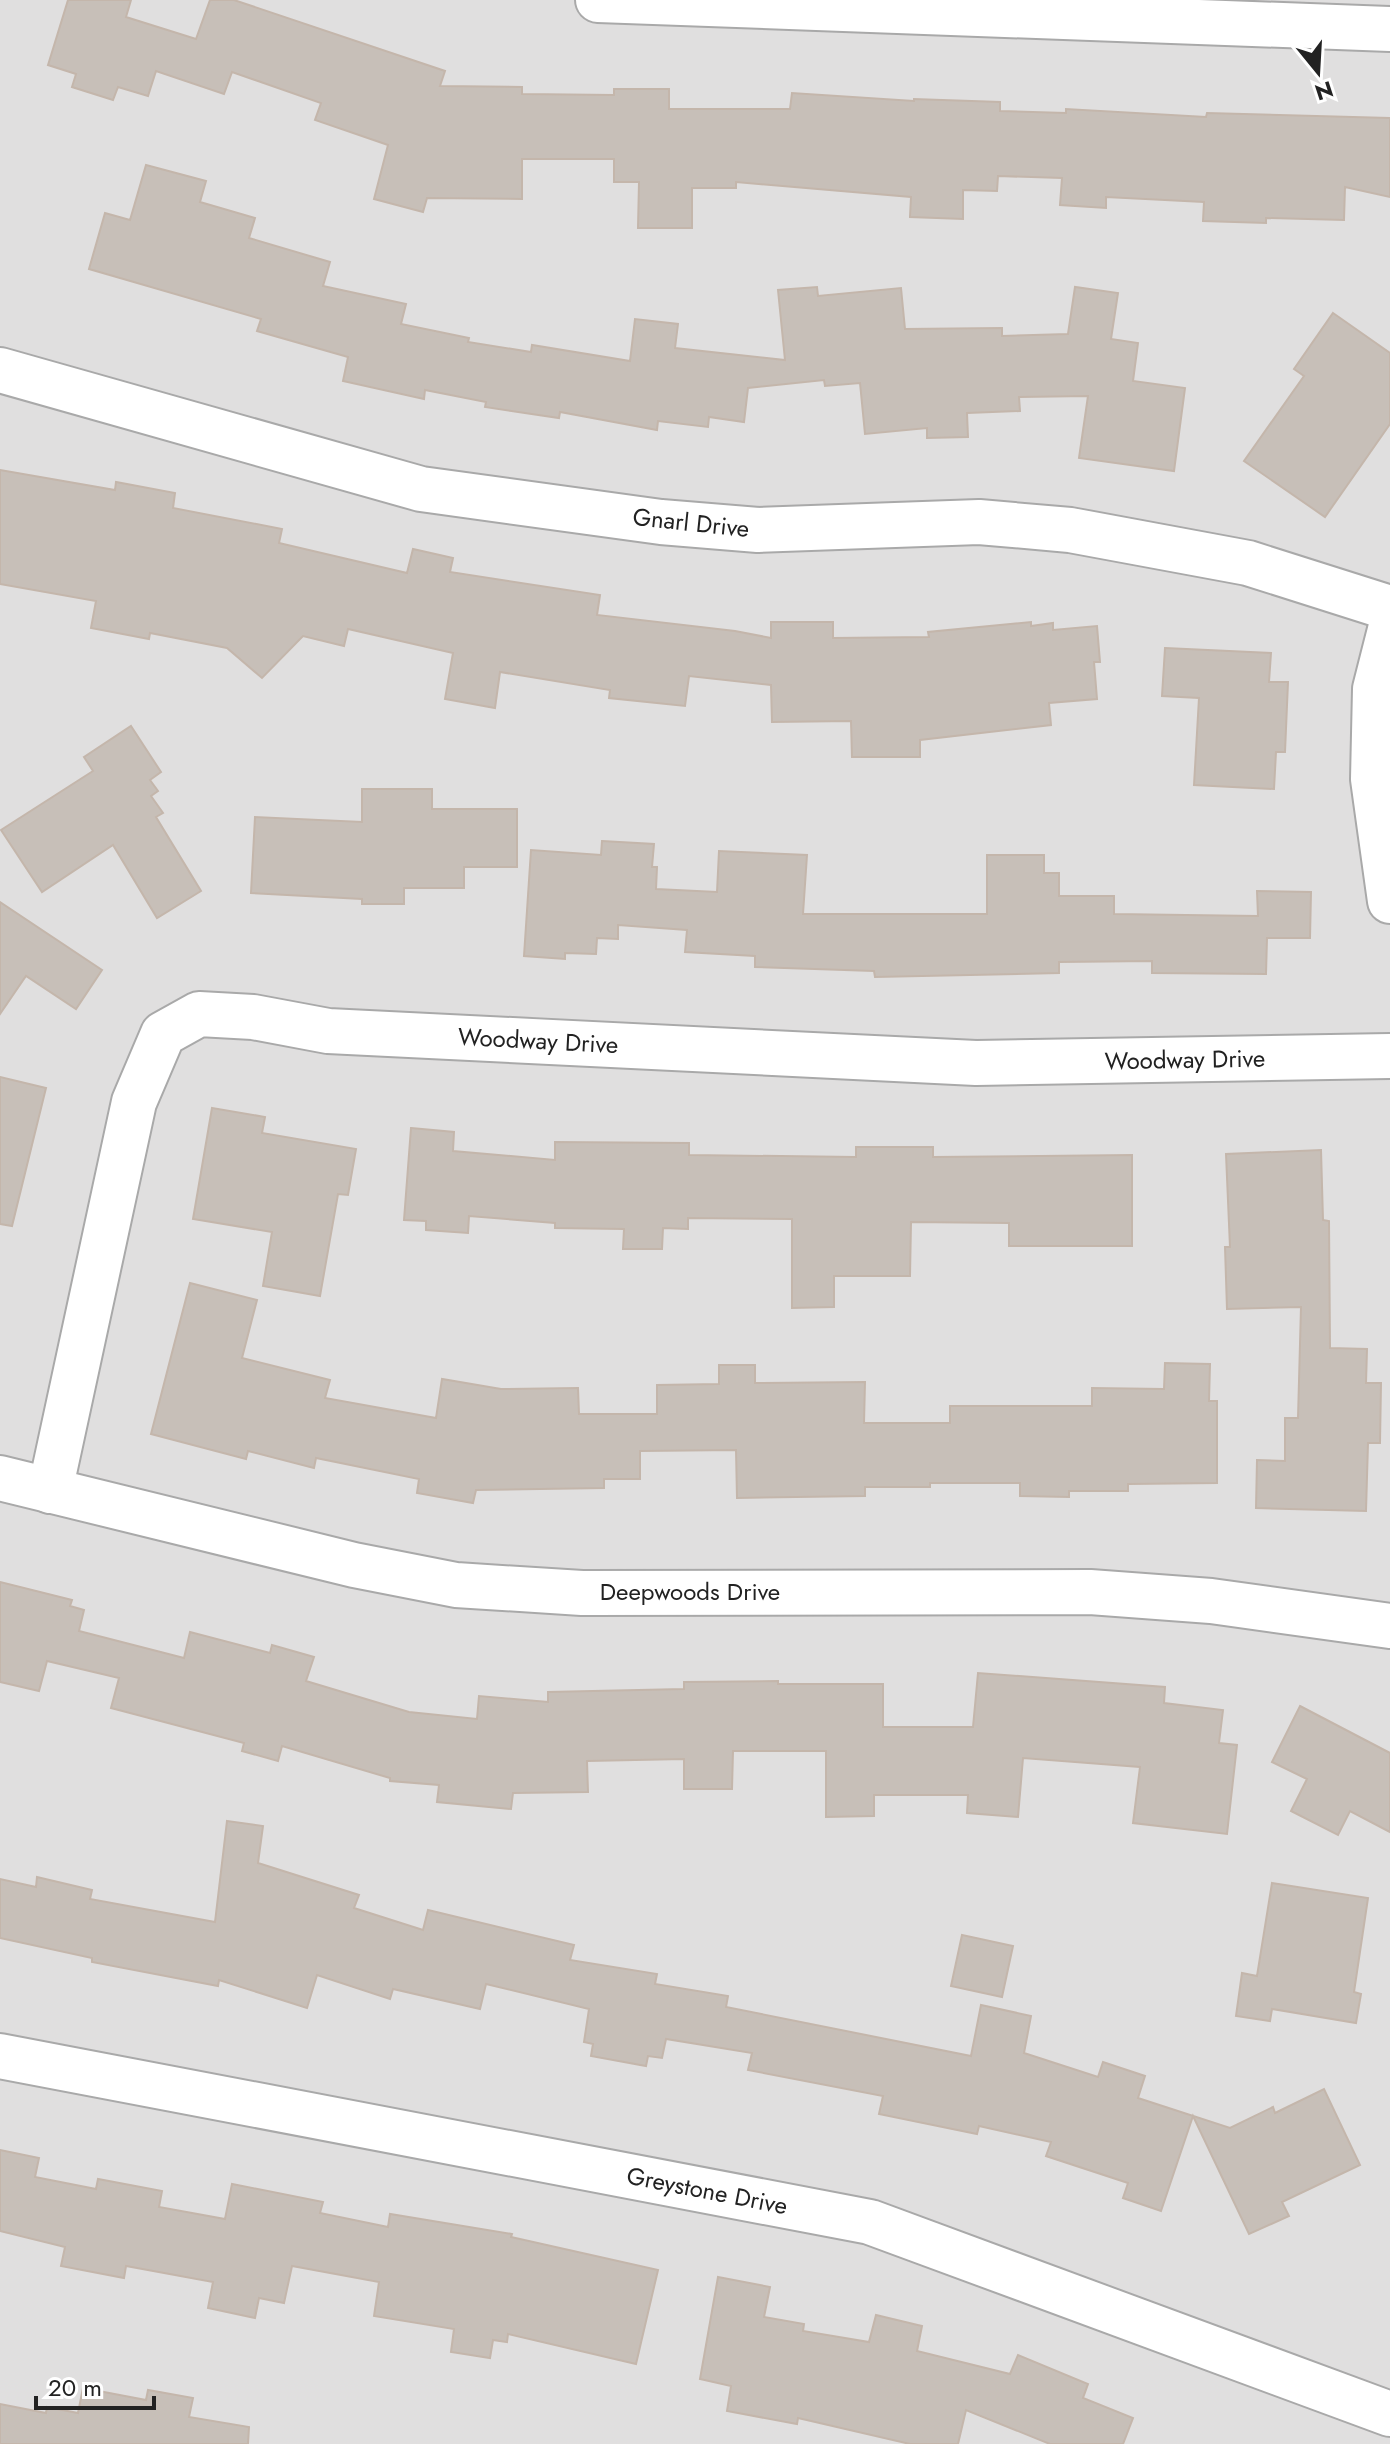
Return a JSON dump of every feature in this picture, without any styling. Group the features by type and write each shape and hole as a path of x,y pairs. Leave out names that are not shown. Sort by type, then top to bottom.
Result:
{"street":[{"path":"598,0 1390,29"},
{"name":"Gnarl Drive","path":"0,370 421,489 661,522 758,530 979,522 1070,530 1248,563 1390,608"},
{"path":"1390,630 1375,689 1373,779 1390,901"},
{"name":"Woodway Drive","path":"50,1491 134,1102 163,1034 199,1014 253,1017 328,1031 976,1063 1390,1056"},
{"name":"Deepwoods Drive","path":"0,1478 354,1565 456,1585 582,1593 1090,1592 1211,1601 1390,1626"},
{"name":"Greystone Drive","path":"0,2056 870,2222 1390,2413"},
{"path":"1378,2444 1390,2413"}],"shaded area":[{"path":"0,0 1390,0 1390,2444 0,2444"}],"building":[{"path":"68,0 131,0 126,17 196,39 210,0 234,0 445,71 440,86 522,87 522,94 614,95 614,89 669,89 669,109 790,109 792,93 914,101 1000,102 1000,111 1066,113 1066,109 1206,117 1207,113 1390,118 1390,197 1345,187 1344,220 1266,218 1266,223 1203,221 1204,202 1106,197 1106,208 1060,205 1062,178 998,176 997,191 963,190 963,219 910,217 911,197 736,182 736,188 692,188 692,228 638,228 639,182 614,182 614,159 522,159 522,199 427,198 423,212 374,199 388,145 315,120 321,103 232,72 224,94 156,71 148,96 118,87 113,100 72,87 76,74 48,65"},
{"path":"146,165 206,181 200,202 255,218 249,238 330,262 323,286 406,304 401,324 469,338 468,342 531,352 532,345 630,361 635,319 678,324 675,348 785,360 778,290 817,287 818,296 901,288 905,329 1002,328 1002,336 1068,334 1075,287 1118,293 1111,339 1138,343 1133,381 1185,388 1174,471 1079,458 1088,396 1019,397 1020,411 967,413 968,437 927,438 927,428 865,434 860,383 825,386 824,380 748,388 744,422 709,417 708,427 658,421 657,430 560,412 559,418 485,407 486,402 425,390 424,399 343,381 348,357 257,331 261,319 89,269 105,213 130,220"},
{"path":"1333,313 1390,353 1390,424 1325,517 1244,461 1304,376 1294,369"},
{"path":"0,470 115,490 116,482 175,493 173,508 282,529 279,543 407,573 413,549 453,558 450,572 600,595 597,615 771,638 771,622 833,622 833,638 929,637 928,632 1031,622 1031,626 1053,623 1053,630 1097,626 1100,662 1094,662 1097,699 1049,703 1051,725 920,740 920,757 852,757 851,721 772,722 771,685 689,676 685,706 609,698 610,690 500,672 495,708 445,699 453,653 348,629 344,646 303,636 262,678 227,648 150,633 149,639 91,628 96,601 0,584"},
{"path":"1165,648 1271,653 1269,682 1288,682 1285,752 1276,752 1274,789 1194,785 1199,698 1162,696"},
{"path":"131,726 161,772 150,780 158,791 151,796 163,813 156,817 201,891 157,918 113,845 42,892 1,830 93,771 84,757"},
{"path":"362,789 432,789 432,809 517,809 517,867 464,867 464,888 404,888 404,904 362,904 362,899 251,893 255,817 362,822"},
{"path":"602,841 654,844 652,867 657,867 656,889 717,892 719,851 807,855 803,914 987,914 987,855 1044,855 1044,873 1059,873 1059,896 1114,896 1114,914 1258,916 1257,891 1311,892 1310,938 1267,938 1266,974 1152,973 1152,961 1059,962 1059,973 875,977 874,971 755,967 755,956 685,952 687,930 618,925 618,939 597,938 596,954 565,953 565,959 524,956 531,850 601,855"},
{"path":"0,902 102,970 76,1009 26,976 0,1014"},
{"path":"0,1077 46,1088 12,1226 0,1224"},
{"path":"212,1108 265,1117 262,1133 356,1149 348,1195 338,1194 320,1296 263,1286 272,1232 193,1219"},
{"path":"411,1128 454,1132 453,1151 555,1160 555,1142 689,1143 689,1155 856,1157 856,1147 933,1147 933,1157 1132,1155 1132,1246 1009,1246 1009,1223 911,1222 910,1276 834,1276 834,1307 792,1308 792,1219 688,1218 688,1229 663,1228 662,1249 623,1249 624,1229 555,1228 555,1223 469,1216 468,1233 426,1230 426,1221 404,1220"},
{"path":"1321,1150 1323,1220 1329,1221 1330,1348 1367,1349 1366,1383 1381,1383 1380,1443 1368,1443 1366,1511 1256,1508 1257,1460 1285,1461 1285,1418 1298,1418 1301,1307 1227,1309 1225,1247 1230,1247 1226,1154"},
{"path":"190,1283 257,1300 242,1358 330,1380 325,1398 436,1418 442,1379 501,1389 578,1388 579,1414 657,1414 657,1385 719,1384 719,1365 755,1365 755,1383 865,1382 864,1423 950,1423 950,1406 1092,1406 1092,1388 1164,1389 1165,1363 1210,1364 1209,1401 1217,1401 1217,1483 1128,1484 1128,1491 1069,1491 1069,1497 1020,1496 1020,1483 930,1483 930,1487 865,1487 865,1496 737,1498 736,1450 640,1451 640,1479 604,1479 604,1488 476,1490 473,1503 417,1493 419,1479 316,1458 314,1468 248,1451 246,1459 151,1434"},
{"path":"0,1582 72,1600 70,1606 84,1610 79,1631 184,1658 190,1632 270,1653 272,1645 314,1657 306,1681 409,1712 477,1719 479,1696 548,1702 548,1692 684,1689 684,1682 778,1681 778,1684 883,1684 883,1727 973,1727 978,1673 1165,1687 1164,1703 1223,1710 1219,1743 1237,1745 1227,1834 1133,1823 1140,1767 1023,1758 1018,1817 967,1813 968,1795 874,1795 874,1816 826,1817 826,1751 733,1751 732,1789 684,1789 684,1759 587,1761 588,1792 513,1793 511,1809 437,1802 439,1785 390,1781 390,1778 282,1746 278,1761 242,1751 244,1743 111,1708 119,1678 47,1661 39,1691 0,1682"},
{"path":"1300,1706 1390,1753 1390,1832 1350,1811 1338,1835 1291,1811 1307,1779 1272,1762"},
{"path":"227,1821 263,1826 258,1863 359,1895 354,1908 423,1930 428,1910 574,1945 570,1960 657,1974 655,1984 728,1996 726,2007 971,2056 981,2005 1031,2016 1024,2053 1098,2077 1103,2062 1145,2076 1138,2098 1230,2128 1273,2107 1275,2113 1324,2089 1360,2165 1282,2202 1289,2216 1249,2234 1193,2116 1161,2211 1123,2198 1128,2183 1046,2156 1051,2142 979,2126 977,2134 879,2114 883,2096 748,2070 752,2053 666,2039 662,2058 648,2056 646,2066 591,2056 593,2044 584,2042 589,2009 486,1984 480,2009 393,1989 390,1999 317,1975 307,2008 219,1980 218,1986 92,1962 92,1958 0,1938 0,1879 36,1887 37,1877 92,1890 90,1899 215,1922"},
{"path":"1272,1883 1368,1898 1354,1992 1361,1994 1356,2023 1272,2009 1270,2021 1236,2016 1242,1973 1257,1976"},
{"path":"962,1935 1013,1946 1002,1997 951,1986"},
{"path":"0,2150 39,2158 35,2177 96,2189 98,2179 162,2191 159,2207 225,2219 232,2184 323,2202 320,2213 388,2227 390,2214 512,2234 511,2237 658,2270 636,2364 508,2334 507,2342 493,2340 490,2358 451,2352 454,2329 374,2316 379,2282 292,2266 284,2303 259,2298 255,2318 208,2308 213,2282 126,2266 124,2278 61,2266 65,2247 0,2231"},
{"path":"718,2277 770,2287 764,2317 804,2324 803,2331 869,2342 876,2315 922,2326 917,2351 1010,2374 1018,2355 1088,2384 1083,2398 1133,2418 1123,2444 1050,2444 966,2410 958,2444 910,2444 798,2418 797,2424 727,2411 731,2386 700,2379"},
{"path":"83,2388 146,2400 148,2390 193,2398 189,2417 249,2427 248,2444 0,2444 0,2404 46,2413 47,2407 78,2413"}]}
